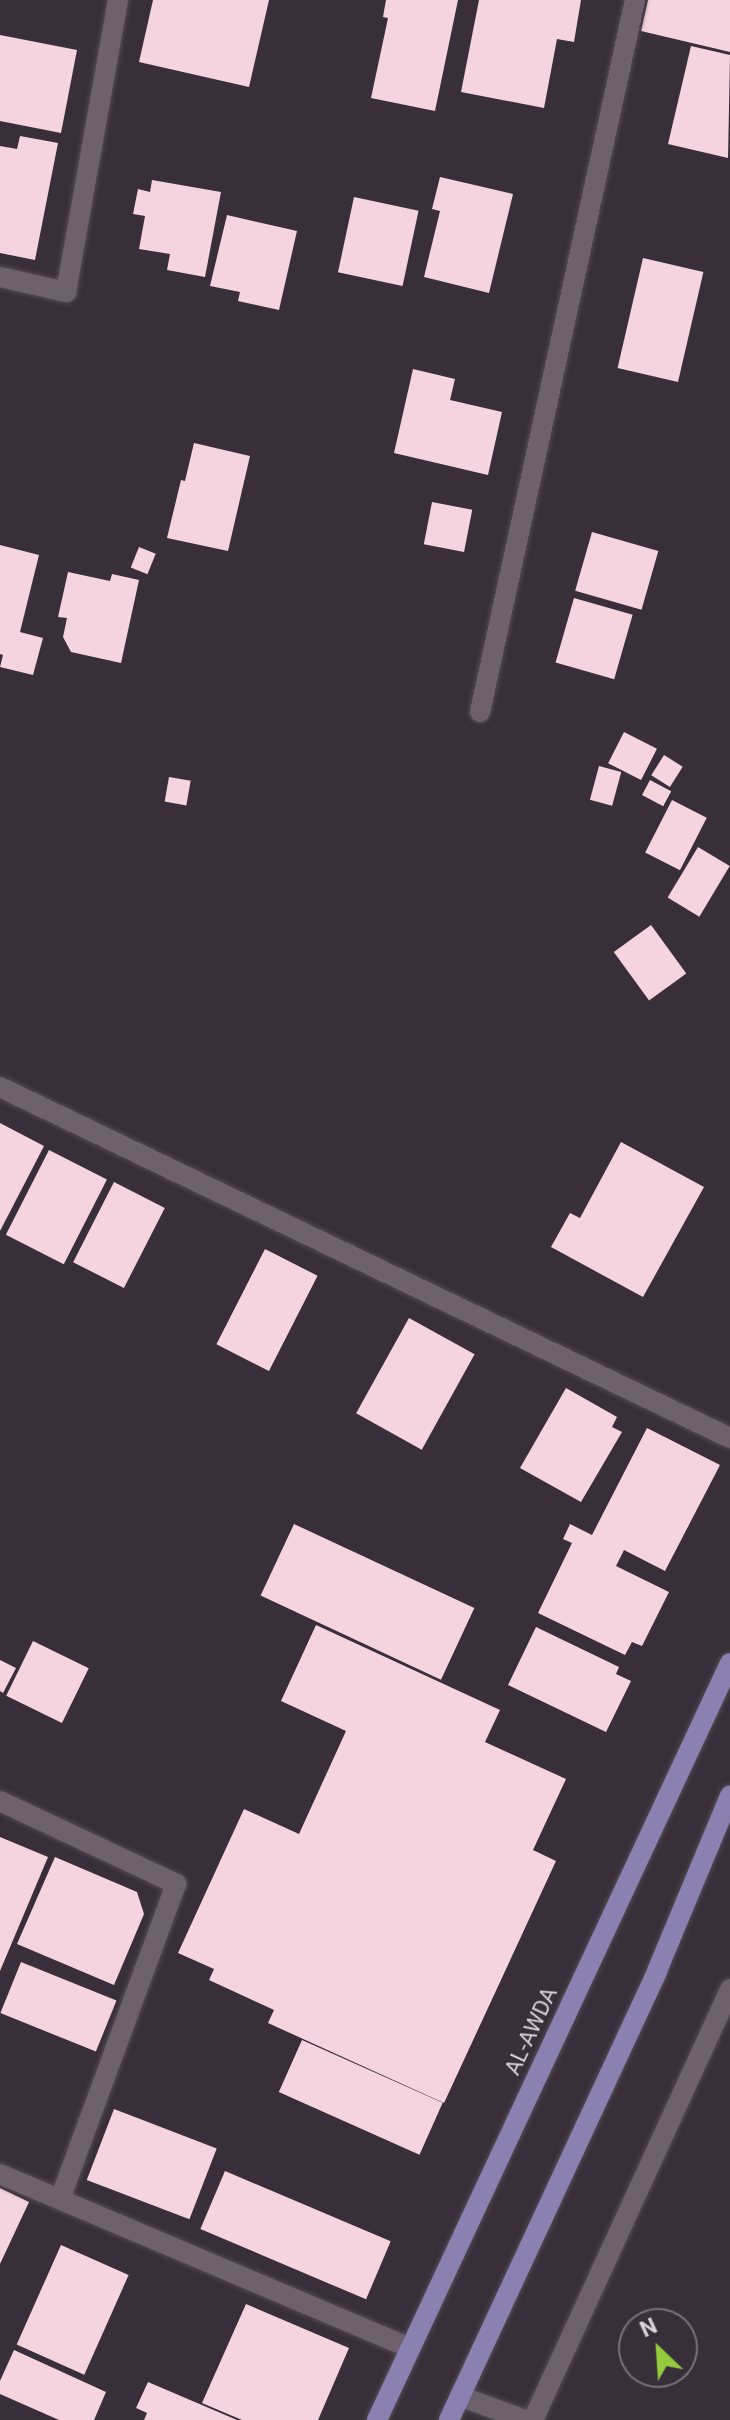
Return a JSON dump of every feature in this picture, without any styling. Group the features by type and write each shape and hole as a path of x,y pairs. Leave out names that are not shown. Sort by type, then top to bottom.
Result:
{"main road":[{"name":"AL-AWDA","path":"377,2420 730,1663"},
{"path":"449,2420 657,1971 730,1796"}],"street":[{"path":"480,712 635,0"},
{"path":"0,277 66,292 113,1"},
{"path":"0,1087 730,1438"},
{"path":"0,1801 176,1884 61,2197"},
{"path":"533,2420 730,1989"},
{"path":"0,2174 61,2197 409,2348"},
{"path":"460,2396 525,2420"}],"building":[{"path":"153,0 269,0 249,87 139,62"},
{"path":"386,0 458,0 435,111 371,98 388,18 383,17"},
{"path":"479,0 581,0 574,42 557,39 544,108 461,92"},
{"path":"648,0 730,0 730,52 641,31"},
{"path":"0,35 77,50 61,133 0,121"},
{"path":"691,46 730,55 728,158 668,144"},
{"path":"20,136 58,143 35,260 0,253 0,146 17,149"},
{"path":"440,177 513,194 489,293 424,277 440,211 432,209"},
{"path":"152,180 221,192 205,277 167,270 170,254 139,249 145,216 133,214 138,189 150,192"},
{"path":"354,197 419,211 403,286 338,272"},
{"path":"227,215 297,231 279,310 238,301 240,292 210,286"},
{"path":"643,258 703,272 678,382 618,368"},
{"path":"413,369 455,379 450,400 502,412 488,475 394,453"},
{"path":"194,443 250,456 228,551 167,538"},
{"path":"432,502 472,510 464,552 424,544"},
{"path":"592,532 658,551 642,610 575,591"},
{"path":"0,545 39,555 20,632 43,638 33,675 0,667 3,655 0,654"},
{"path":"139,547 156,554 147,574 131,567"},
{"path":"68,572 110,581 112,574 139,580 121,663 71,652 63,637 67,618 58,617"},
{"path":"574,598 633,615 614,679 556,662"},
{"path":"624,732 657,749 641,780 608,763"},
{"path":"664,755 683,767 670,787 651,775"},
{"path":"599,766 621,772 612,806 590,800"},
{"path":"169,777 191,781 186,805 165,802"},
{"path":"650,780 671,791 663,806 642,795"},
{"path":"672,800 707,818 680,870 645,853"},
{"path":"698,847 730,866 699,917 668,898"},
{"path":"651,925 686,974 649,1001 614,952"},
{"path":"0,1123 44,1146 0,1231"},
{"path":"621,1142 704,1187 643,1297 551,1247 570,1213 580,1218"},
{"path":"49,1150 107,1180 64,1264 6,1235"},
{"path":"114,1182 165,1208 124,1288 73,1262"},
{"path":"265,1249 318,1276 269,1371 216,1344"},
{"path":"409,1318 475,1354 422,1450 356,1413"},
{"path":"566,1388 617,1417 612,1427 622,1432 581,1502 520,1468"},
{"path":"647,1428 720,1465 665,1571 624,1550 616,1566 669,1592 642,1646 632,1642 625,1655 538,1613 572,1543 563,1539 570,1524 592,1535"},
{"path":"294,1524 474,1608 441,1680 261,1596"},
{"path":"316,1625 500,1710 485,1742 566,1779 533,1850 556,1861 444,2103 268,2023 274,2010 209,1980 214,1969 178,1953 244,1809 299,1834 346,1731 281,1701"},
{"path":"536,1627 619,1667 616,1674 631,1681 606,1732 508,1685"},
{"path":"33,1641 89,1668 62,1723 6,1696"},
{"path":"0,1660 16,1668 3,1693 0,1691"},
{"path":"0,1837 48,1857 0,1971"},
{"path":"55,1857 137,1892 144,1914 114,1985 17,1944"},
{"path":"21,1962 116,2001 96,2052 0,2013"},
{"path":"302,2040 443,2103 420,2155 279,2092"},
{"path":"114,2109 217,2148 189,2219 87,2180"},
{"path":"225,2171 391,2241 366,2299 200,2229"},
{"path":"0,2188 29,2202 0,2264"},
{"path":"61,2245 129,2275 84,2375 17,2345"},
{"path":"246,2304 349,2348 318,2420 242,2420 202,2403"},
{"path":"14,2350 106,2392 94,2420 59,2420 0,2394 0,2381"},
{"path":"148,2382 237,2420 144,2420 147,2413 136,2408"}]}
